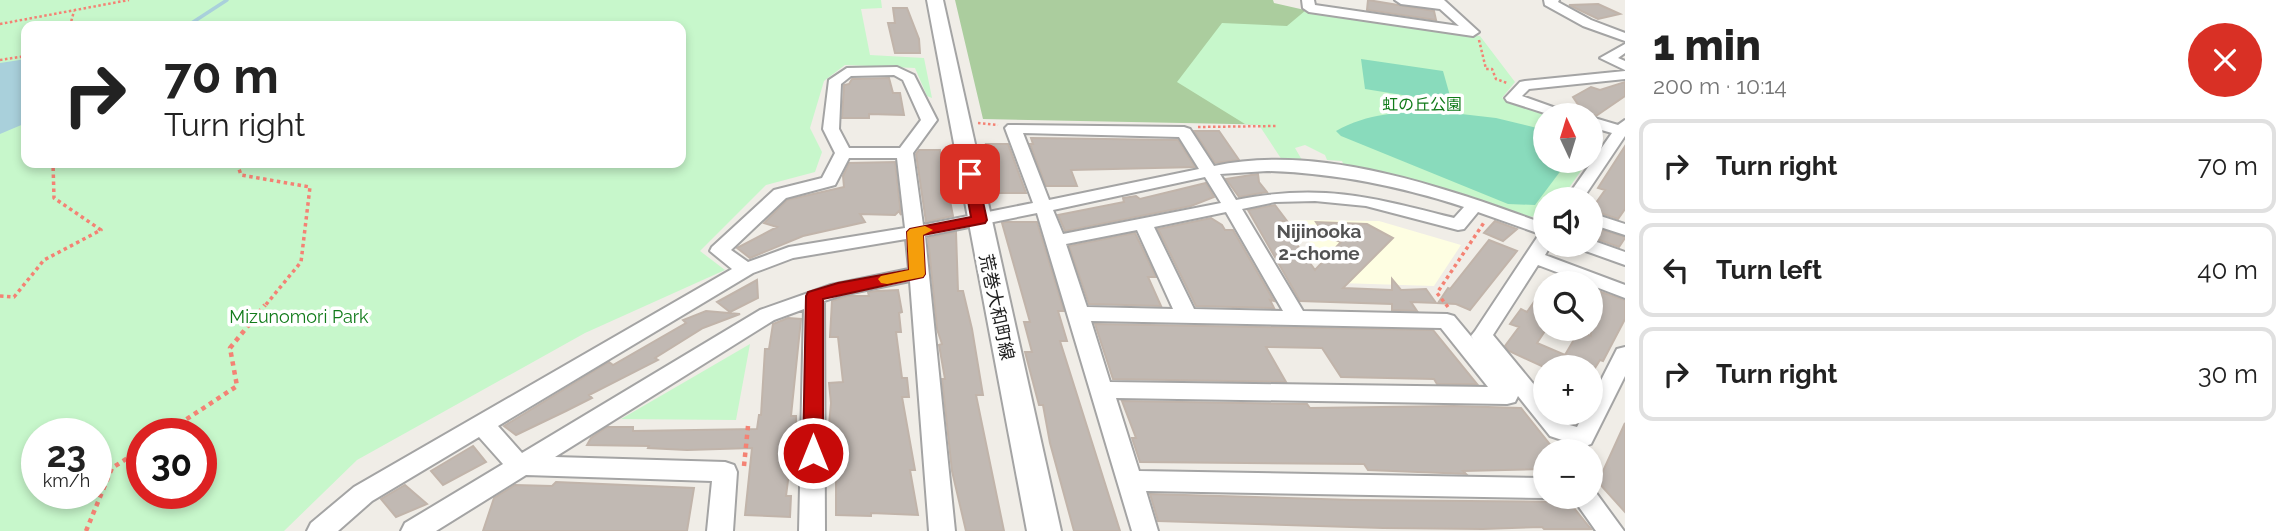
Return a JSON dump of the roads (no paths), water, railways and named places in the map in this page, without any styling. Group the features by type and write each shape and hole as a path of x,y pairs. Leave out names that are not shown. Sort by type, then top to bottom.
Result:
{"street":[{"name":"荒巻大和町線","path":"935,0 1044,531"},
{"path":"1308,0 1309,8 1473,32 1439,3 1401,0"},
{"path":"1553,0 1549,2 1587,23 1625,37"},
{"path":"1625,48 1607,58 1625,66"},
{"path":"843,153 831,129 834,83 847,72 897,71 909,78 929,120 905,153 915,232 942,531"},
{"path":"1533,104 1512,98 1525,85 1625,75"},
{"path":"1582,187 1622,128 1603,124"},
{"path":"1145,531 1056,241 1013,128 1184,132 1231,205 1297,318"},
{"path":"843,153 905,153"},
{"path":"746,269 719,251 780,194 829,180 843,153"},
{"path":"320,531 363,494 481,423 746,269 789,253 979,220 1239,167 1314,167 1397,182 1533,226"},
{"path":"1056,241 1275,197 1315,195 1367,201 1458,225 1475,205"},
{"path":"1603,222 1625,230"},
{"path":"1143,223 1187,316"},
{"path":"1603,251 1625,259"},
{"path":"1535,257 1482,336 1558,430 1583,438 1625,354"},
{"path":"1556,257 1625,292"},
{"path":"414,531 767,315 838,289 917,274"},
{"path":"813,531 814,296"},
{"path":"1078,314 1447,321 1507,396 1102,390"},
{"path":"481,423 518,465 726,472 720,531"},
{"path":"1130,481 1533,488"},
{"path":"1594,509 1611,531"}],"water":[{"path":"21,60 21,125 0,134 0,63"}],"waterway":[{"path":"195,21 227,0"}],"district":[{"name":"Nijinooka 2-chome","path":"1319,242"}],"park label":[{"name":"虹の丘公園","path":"1422,104"},
{"name":"Mizunomori Park","path":"299,316"}]}
